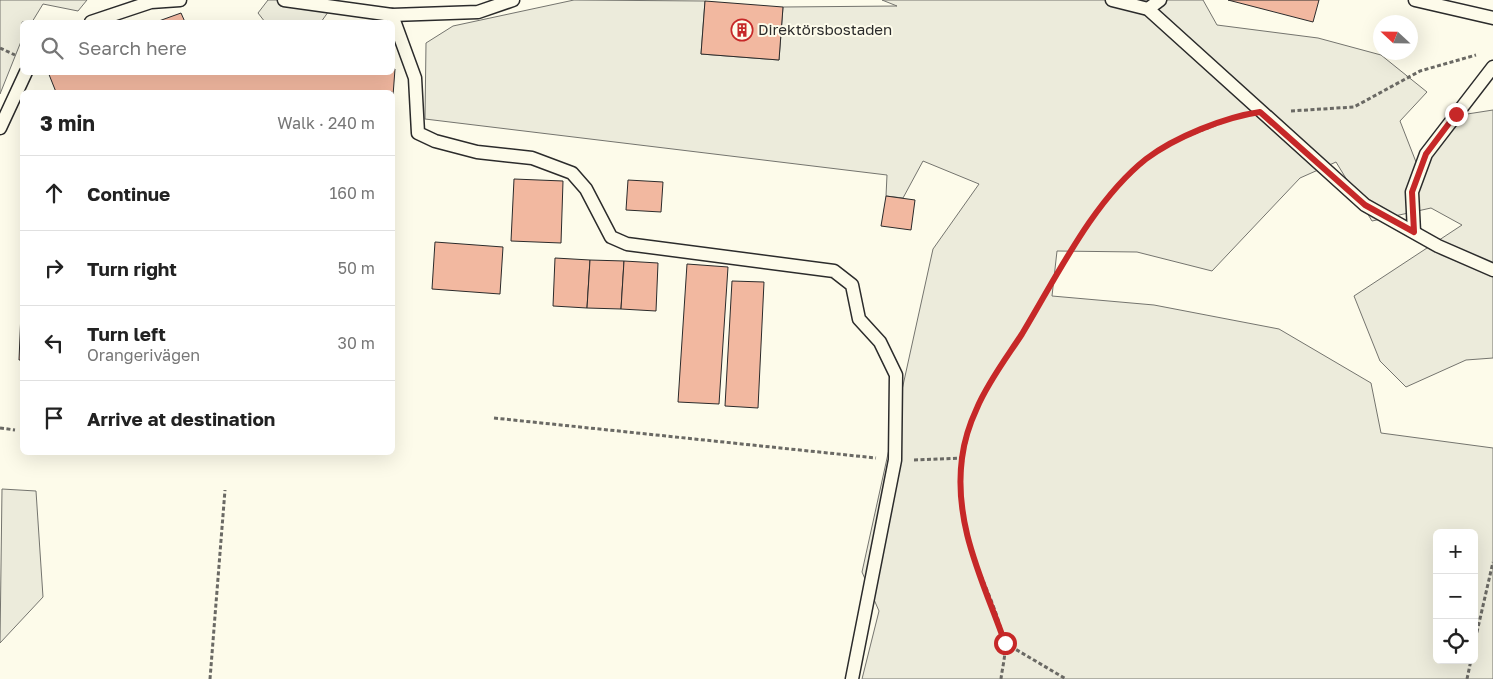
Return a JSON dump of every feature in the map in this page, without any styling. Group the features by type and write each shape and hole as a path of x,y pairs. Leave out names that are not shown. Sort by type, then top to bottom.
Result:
{"lane":[{"path":"97,20 151,2 180,0"},
{"path":"284,0 392,15 478,12 513,0"},
{"path":"1112,0 1148,9 1365,205 1463,258 1493,270"},
{"path":"1148,9 1160,0"},
{"path":"1415,0 1493,18"},
{"path":"392,15 394,20"},
{"path":"395,23 415,78 418,134 435,141 477,152 532,158 572,173 586,189 611,237 627,244 834,271 852,285 859,319 880,342 896,375 895,460 852,679"},
{"path":"1414,232 1412,192 1426,154 1493,67"},
{"path":"0,128 25,75"}],"path":[{"path":"0,48 20,57"},
{"path":"1001,679 1005,643 973,560 964,528 961,483 962,458 977,407 1078,242 1112,194 1147,159 1174,142 1241,115 1260,112 1354,107 1420,71 1484,53"},
{"path":"494,418 895,460 962,458"},
{"path":"0,428 15,430"},
{"path":"210,679 224,490"},
{"path":"1478,628 1493,562"},
{"path":"1005,643 1066,679"},
{"path":"1466,679 1470,664"}],"shaded area":[{"path":"0,0 87,0 78,11 43,4 33,20 20,20 20,44 0,94"},
{"path":"268,0 325,0 331,8 322,20 263,20 258,13"},
{"path":"574,0 705,1 701,54 779,60 783,7 897,6 882,0 1203,0 1217,25 1318,38 1373,53 1373,60 1387,60 1427,92 1400,121 1416,162 1448,117 1493,110 1493,358 1466,360 1406,387 1380,361 1354,296 1462,225 1431,208 1372,221 1336,162 1300,178 1212,271 1137,252 1057,251 1052,296 1154,305 1279,329 1371,383 1381,433 1493,448 1493,679 862,679 879,611 862,572 933,249 979,184 923,161 903,198 886,196 887,175 425,119 426,43 453,26"},
{"path":"2,489 36,491 43,597 0,643"}],"building":[{"path":"1228,0 1319,0 1313,22"},
{"name":"Direktörsbostaden","path":"705,1 783,7 779,60 701,54"},
{"path":"181,13 184,20 162,20"},
{"path":"49,75 395,75 393,90 55,90"},
{"path":"514,179 563,181 561,243 511,241"},
{"path":"628,180 663,182 661,212 626,210"},
{"path":"886,196 915,200 911,230 881,226"},
{"path":"435,242 503,247 500,294 432,289"},
{"path":"555,258 590,260 587,308 553,306"},
{"path":"590,260 624,261 621,309 587,308"},
{"path":"624,261 658,263 656,311 621,309"},
{"path":"687,264 728,267 719,404 678,402"},
{"path":"732,281 764,282 758,408 725,406"}],"place":[{"name":"Direktörsbostaden","path":"742,30"}],"route":[{"path":"1005,643 991,602 973,560 964,528 961,483 962,458 966,440 977,407 1078,242 1106,201 1128,176 1147,159 1174,142 1241,115 1260,112 1365,205 1414,232 1412,192 1426,154 1456,114"}]}
